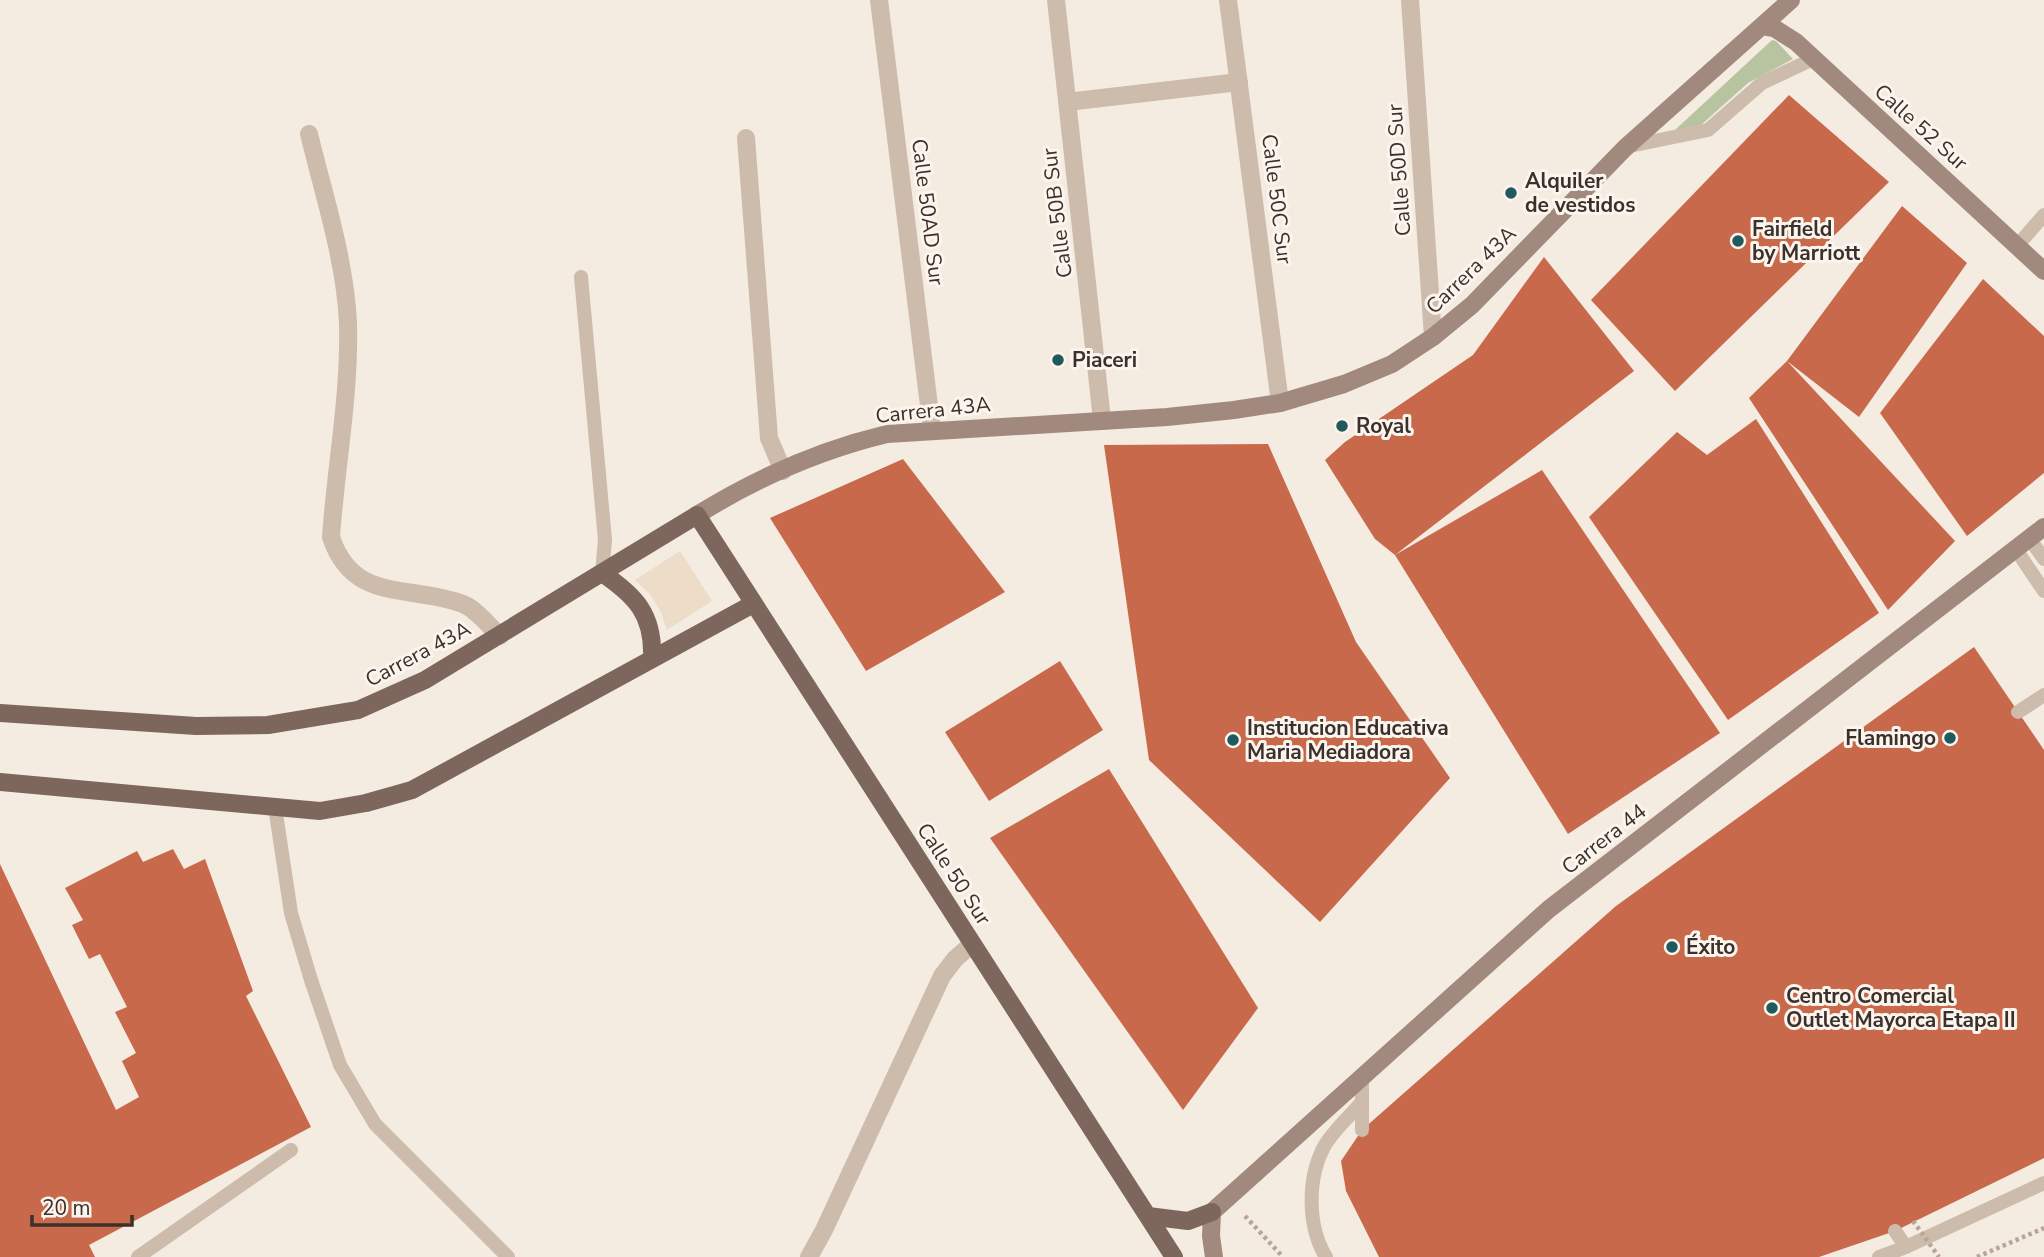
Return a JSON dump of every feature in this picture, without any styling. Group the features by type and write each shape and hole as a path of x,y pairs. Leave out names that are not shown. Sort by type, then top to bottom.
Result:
{"main road":[{"name":"Carrera 43A","path":"0,713 196,726 268,725 358,710 425,680 735,492 816,456 858,441 887,434 933,430 1167,417 1280,403 1344,384 1392,364 1433,337 1472,305 1625,148 1791,0"},
{"name":"Calle 52 Sur","path":"1762,26 1774,27 1785,34 2044,271"},
{"name":"Calle 50 Sur","path":"697,515 1174,1257"},
{"name":"Carrera 44","path":"1213,1212 1549,909 2044,527"},
{"path":"602,573 636,601 647,619 653,639 652,659"},
{"path":"0,782 320,811 366,803 412,790 753,604"},
{"path":"1147,1216 1188,1221 1213,1212 1211,1236 1214,1257"}],"street":[{"name":"Calle 50AD Sur","path":"879,0 933,430"},
{"name":"Calle 50B Sur","path":"1056,0 1102,420"},
{"name":"Calle 50C Sur","path":"1228,0 1280,403"},
{"name":"Calle 50D Sur","path":"1410,0 1433,337"},
{"path":"1067,102 1239,82"},
{"path":"309,134 336,240 348,320 345,417 331,537 335,549 350,571 364,582 380,588 439,596 467,605 500,636"},
{"path":"746,138 769,438 783,471"},
{"path":"809,1257 942,976 972,944"}],"lane":[{"path":"1625,148 1708,130 1762,83 1813,59"},
{"path":"2017,246 2044,215"},
{"path":"581,277 605,540 602,573"},
{"path":"2022,543 2044,559"},
{"path":"2022,543 2044,590"},
{"path":"2018,712 2044,695"},
{"path":"275,807 291,913 310,980 341,1065 375,1124 508,1257"},
{"path":"1362,1080 1362,1130"},
{"path":"1326,1257 1318,1244 1312,1212 1314,1176 1326,1143 1362,1103"},
{"path":"138,1257 291,1150"},
{"path":"1879,1257 2044,1183"},
{"path":"1895,1231 1906,1247"}],"path":[{"path":"1245,1216 1283,1257"},
{"path":"1913,1221 1938,1257"},
{"path":"1977,1257 2044,1228"}],"green space":[{"path":"1772,40 1793,59 1748,83 1701,125 1675,130"}],"shaded area":[{"path":"680,551 712,601 667,630 661,612 650,594 635,580"}],"building":[{"name":"Fairfield by Marriott","path":"1789,95 1889,182 1675,391 1591,300"},
{"path":"1902,206 1967,263 1859,417 1787,361"},
{"path":"1544,257 1634,371 1395,555 1375,539 1325,460 1345,442 1473,355"},
{"path":"1983,279 2044,336 2044,473 1967,536 1880,413"},
{"path":"1787,361 1955,541 1888,610 1749,398"},
{"path":"1756,419 1879,613 1728,720 1589,517 1677,432 1707,455"},
{"path":"1268,444 1356,642 1450,778 1320,922 1149,760 1104,445"},
{"path":"903,459 1005,592 866,671 770,518"},
{"path":"1542,470 1720,733 1568,834 1395,555"},
{"name":"Centro Comercial Outlet Mayorca Etapa II","path":"1974,647 2044,750 2044,1158 1895,1231 1819,1257 1379,1257 1346,1191 1341,1161 1362,1130 1616,906"},
{"path":"1060,661 1103,730 989,801 945,732"},
{"path":"1109,769 1258,1008 1183,1110 990,838"},
{"path":"173,849 184,869 205,859 253,991 246,996 311,1127 89,1245 95,1257 0,1257 0,864 116,1110 139,1097 122,1061 136,1053 115,1012 127,1007 100,954 89,959 72,925 83,920 65,888 137,851 143,862"}],"place":[{"name":"Alquiler de vestidos","path":"1511,193"},
{"name":"Fairfield by Marriott","path":"1738,241"},
{"name":"Piaceri","path":"1058,360"},
{"name":"Royal","path":"1342,426"},
{"name":"Flamingo","path":"1950,738"},
{"name":"Institucion Educativa Maria Mediadora","path":"1233,740"},
{"name":"Éxito","path":"1672,947"},
{"name":"Centro Comercial Outlet Mayorca Etapa II","path":"1772,1008"}]}
